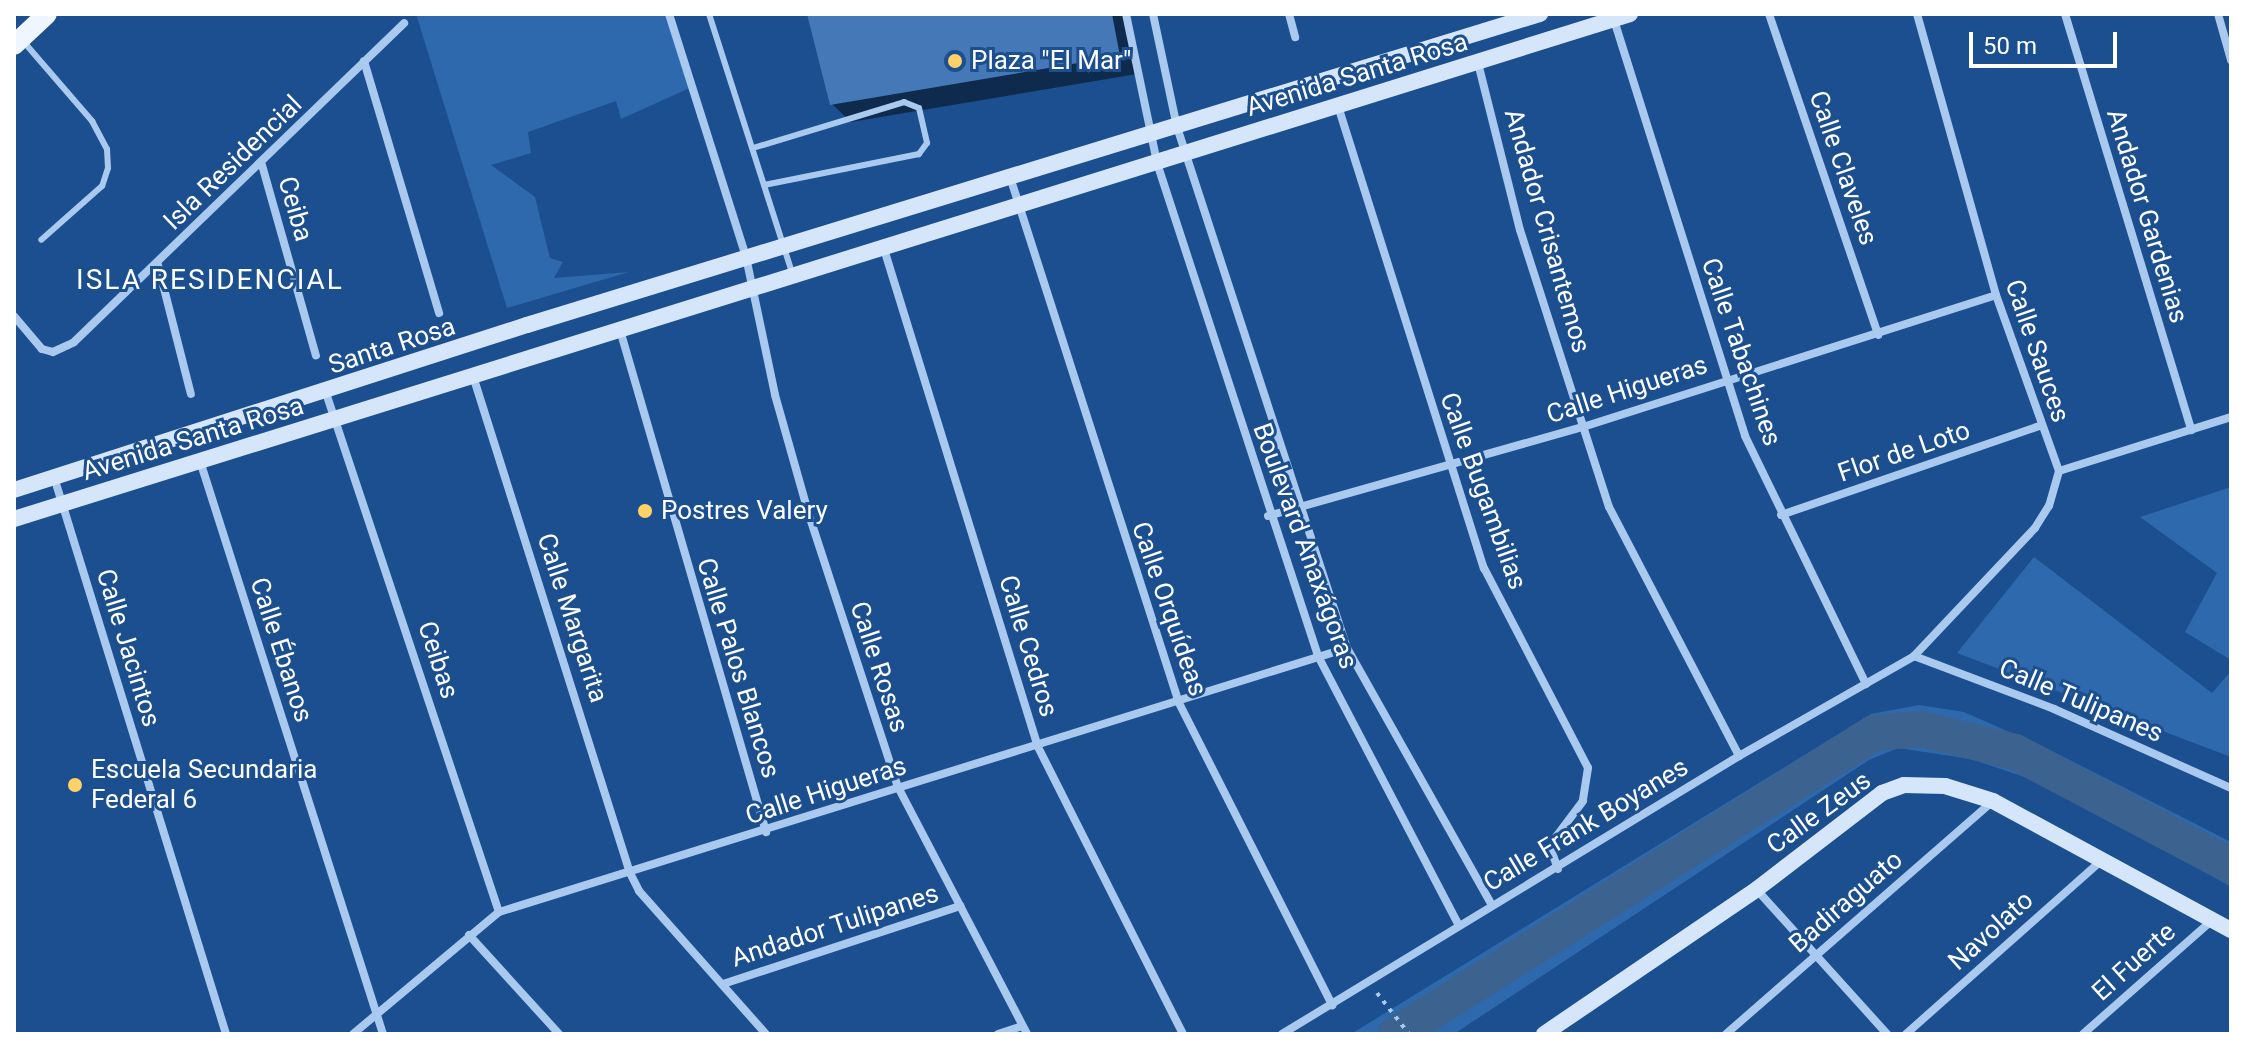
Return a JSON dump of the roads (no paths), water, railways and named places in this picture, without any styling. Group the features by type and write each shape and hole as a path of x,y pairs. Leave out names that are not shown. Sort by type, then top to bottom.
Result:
{"main road":[{"path":"18,35 47,14"},
{"name":"Avenida Santa Rosa","path":"785,247 1011,180 1540,14"},
{"name":"Avenida Santa Rosa","path":"14,519 1190,154 1622,16"},
{"name":"Santa Rosa","path":"14,490 785,247"},
{"name":"Calle Zeus","path":"1544,1034 1757,889 1882,793 1904,785 1945,786 1993,801 2231,930"}],"street":[{"path":"669,14 746,257 751,290"},
{"path":"1126,14 1157,163"},
{"path":"1153,14 1177,127 1190,154"},
{"path":"1289,14 1295,37"},
{"name":"Calle Claveles","path":"1769,14 1878,335"},
{"name":"Calle Sauces","path":"1917,14 1996,295 2040,426 2059,471"},
{"name":"Andador Gardenias","path":"2065,14 2191,430"},
{"path":"2218,14 2231,60"},
{"name":"Calle Tabachines","path":"1622,16 1725,378 1781,515 1866,684"},
{"name":"Isla Residencial","path":"14,316 42,349 65,349 262,165 404,23"},
{"path":"364,61 439,313"},
{"name":"Andador Crisantemos","path":"1478,63 1520,230 1619,530 1739,756"},
{"name":"Calle Bugambilias","path":"1338,106 1449,466 1484,568 1588,768 1583,801 1556,837 1552,852 1558,869"},
{"name":"Boulevard Anaxágoras","path":"1190,154 1347,648 1492,905"},
{"name":"Boulevard Anaxágoras","path":"1157,163 1268,516 1318,656 1458,924"},
{"name":"Ceiba","path":"262,165 316,356"},
{"path":"1011,180 1018,207"},
{"name":"Calle Orquídeas","path":"1018,207 1179,703 1332,1005"},
{"name":"Calle Cedros","path":"884,249 1038,747 1183,1034"},
{"path":"158,265 191,394"},
{"name":"Calle Rosas","path":"751,290 809,515 898,787 1024,1030"},
{"name":"Calle Higueras","path":"1268,516 1586,426 1725,378 1878,335 1996,295"},
{"name":"Calle Palos Blancos","path":"620,330 766,832"},
{"name":"Calle Margarita","path":"473,376 630,873 639,891 766,1034"},
{"name":"Ceibas","path":"326,393 499,912"},
{"path":"1914,656 2035,528 2053,498 2059,471 2231,417"},
{"name":"Flor de Loto","path":"1781,515 2040,426"},
{"name":"Calle Ébanos","path":"200,461 383,1034"},
{"name":"Calle Jacintos","path":"54,477 226,1034"},
{"name":"Calle Higueras","path":"353,1034 499,912 766,832 898,787 1038,747 1347,648"},
{"name":"Calle Frank Boyanes","path":"1282,1034 1458,924 1558,869 1739,756 1914,656"},
{"name":"Calle Tulipanes","path":"1914,656 2054,709 2231,788"},
{"name":"Badiraguato","path":"1726,1034 1993,801"},
{"name":"Navolato","path":"1906,1034 2103,859"},
{"path":"1757,889 1887,1034"},
{"name":"Andador Tulipanes","path":"723,984 960,906"},
{"name":"El Fuerte","path":"2083,1034 2212,920"},
{"path":"469,935 559,1034"},
{"path":"998,1034 1024,1030"}],"lane":[{"path":"709,14 793,276"},
{"path":"18,35 92,121 107,149 108,168 102,186 41,240"},
{"path":"753,148 904,102 919,108 927,143 919,154 764,185"}],"waterway":[{"path":"1396,1034 1874,733 1921,729 2015,752 2231,866"}],"place":[{"name":"Plaza \"El Mar\"","path":"955,61"},
{"name":"Postres Valery","path":"645,511"},
{"name":"Escuela Secundaria Federal 6","path":"75,785"}],"district":[{"name":"ISLA RESIDENCIAL","path":"210,280"}]}
